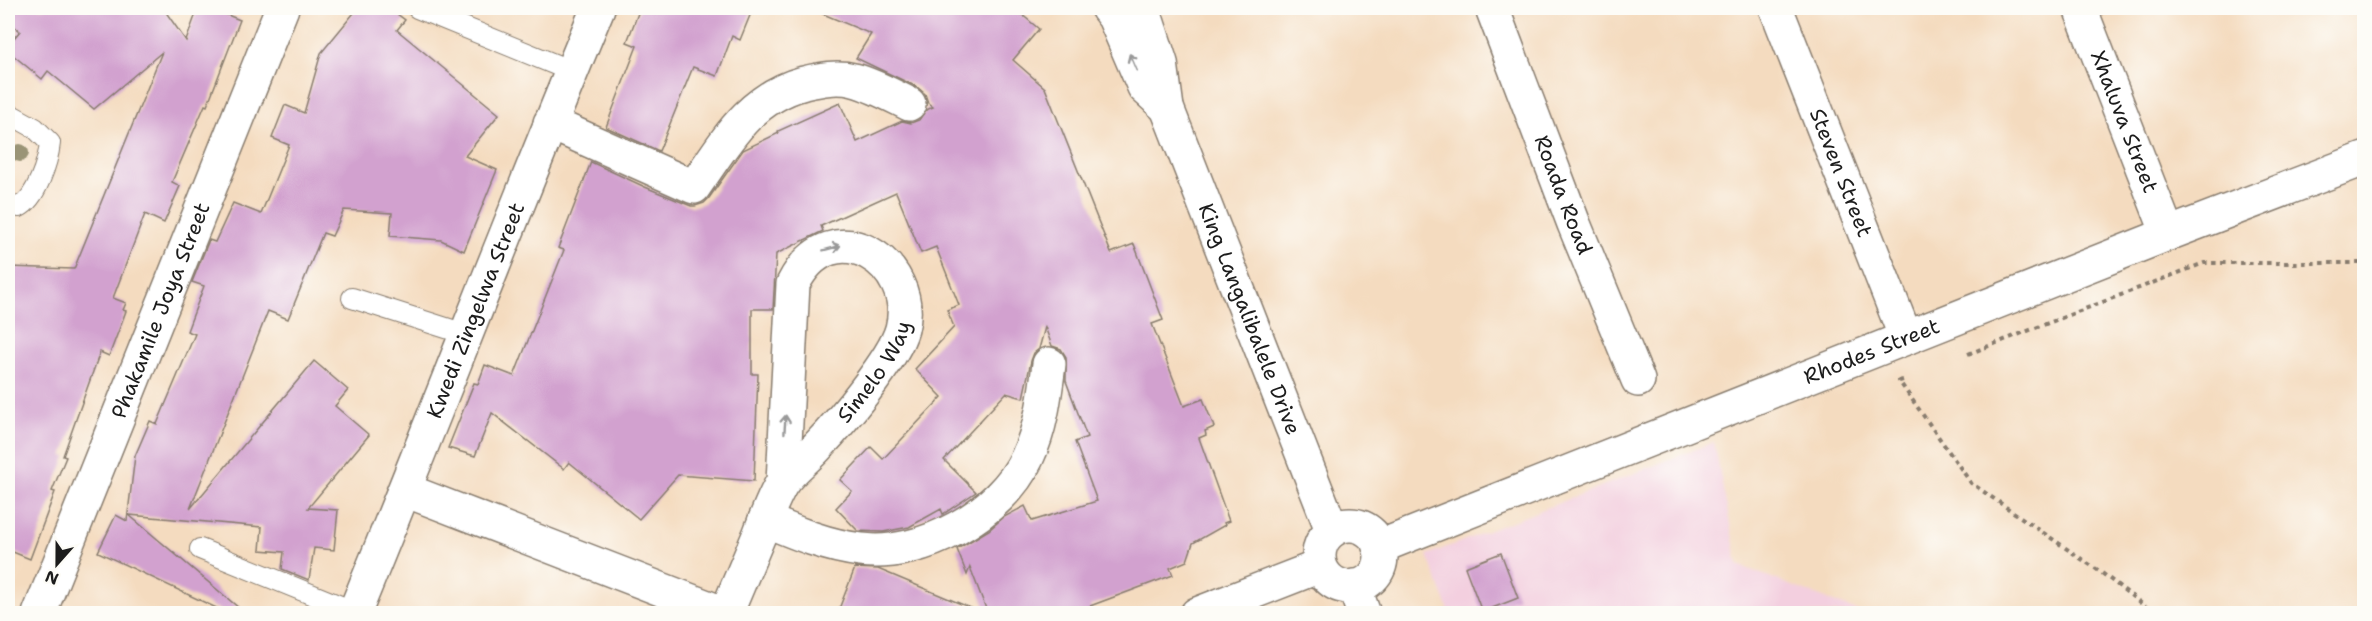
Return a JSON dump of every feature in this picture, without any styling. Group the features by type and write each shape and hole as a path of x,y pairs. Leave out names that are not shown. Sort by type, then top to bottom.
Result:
{"street":[{"name":"Phakamile Joya Street","path":"39,614 282,8"},
{"name":"Kwedi Zingelwa Street","path":"354,613 598,8"},
{"name":"King Langalibalele Drive","path":"1107,8 1114,17 1144,87 1167,108"},
{"name":"King Langalibalele Drive","path":"1143,8 1161,63 1167,108 1332,530"},
{"name":"Roada Road","path":"1492,8 1574,224 1638,381"},
{"name":"Steven Street","path":"1776,8 1906,338"},
{"name":"Xhaluva Street","path":"2080,8 2168,234"},
{"path":"550,123 694,187 743,118 763,101 790,87 817,80 838,78 877,88 909,104"},
{"name":"Rhodes Street","path":"1380,547 2168,234 2364,159"},
{"name":"Simelo Way","path":"726,614 783,482 847,413 888,356 902,330 905,306 897,284 885,266 873,254 858,248 841,245 824,249 800,270 793,284 783,482"},
{"path":"765,520 803,536 862,550 888,550 925,543 963,524 999,497 1027,459 1044,401 1049,364"},
{"path":"405,490 682,606 726,614"},
{"path":"1346,525 1360,526 1372,535 1380,547 1380,560 1376,573 1366,582 1359,600 1343,586 1333,582 1320,566 1320,546 1332,530 1346,525"},
{"path":"1197,614 1320,566"}],"lane":[{"path":"417,8 572,71"},
{"path":"8,113 35,128 50,143 49,154 31,198 18,207 8,205"},
{"path":"352,298 465,334"},
{"path":"200,549 354,613"}],"path":[{"path":"1964,356 2204,263 2364,263"},
{"path":"1910,377 1899,381 1971,483 2102,573 2155,614"}],"shaded area":[{"path":"1714,442 1738,565 1862,613 1450,613 1427,555"}],"building":[{"path":"8,8 163,8 186,41 198,8 210,8 240,20 207,106 205,105 172,182 180,186 164,223 145,214 113,298 126,303 123,310 126,311 109,356 100,352 63,456 66,457 52,491 55,492 30,559 8,550 8,267 74,269 162,52 94,109 48,71 42,79 8,51 8,45 20,31 8,21"},
{"path":"358,8 389,8 405,20 397,30 499,114 465,156 497,170 464,251 441,240 390,236 392,213 344,210 332,236 323,233 288,319 268,311 190,509 314,361 348,390 335,406 369,435 308,508 338,510 334,550 314,548 309,580 282,569 284,552 260,550 262,527 129,515 240,609 237,614 229,614 98,552 116,515 127,521 135,456 150,421 157,424 195,334 187,331 204,286 192,282 209,240 215,242 233,203 261,214 289,145 272,138 285,105 304,113 321,53"},
{"path":"640,8 753,8 740,40 732,36 717,76 693,67 659,151 606,127 637,46 627,42"},
{"path":"809,8 1014,8 1039,29 1013,60 1045,88 1111,253 1134,244 1163,320 1152,324 1184,406 1203,399 1214,427 1205,431 1206,435 1199,438 1229,521 1193,543 1187,561 1170,568 1173,575 1090,606 1093,614 988,614 970,567 967,575 957,549 989,530 1004,517 1025,506 1032,521 1097,501 1075,442 1087,437 1066,381 1066,357 1061,349 1052,346 1045,327 1039,349 1034,353 1031,361 1023,398 1006,393 944,460 976,492 943,514 941,509 909,527 883,532 858,531 836,508 852,491 840,480 871,447 883,459 942,397 915,369 954,327 947,310 959,305 936,247 921,253 896,192 821,226 823,231 776,254 773,309 752,309 752,374 758,374 754,481 678,475 639,519 569,462 564,469 492,413 475,456 448,448 474,383 478,384 485,365 514,376 564,250 558,248 591,162 645,187 695,206 704,203 709,198 743,150 779,133 778,131 840,103 857,142 902,121 911,123 919,120 926,110 933,107 928,103 925,94 917,87 856,58 871,34"},
{"path":"1501,553 1518,598 1482,612 1465,567"},
{"path":"855,568 878,569 985,614 837,614"}]}
